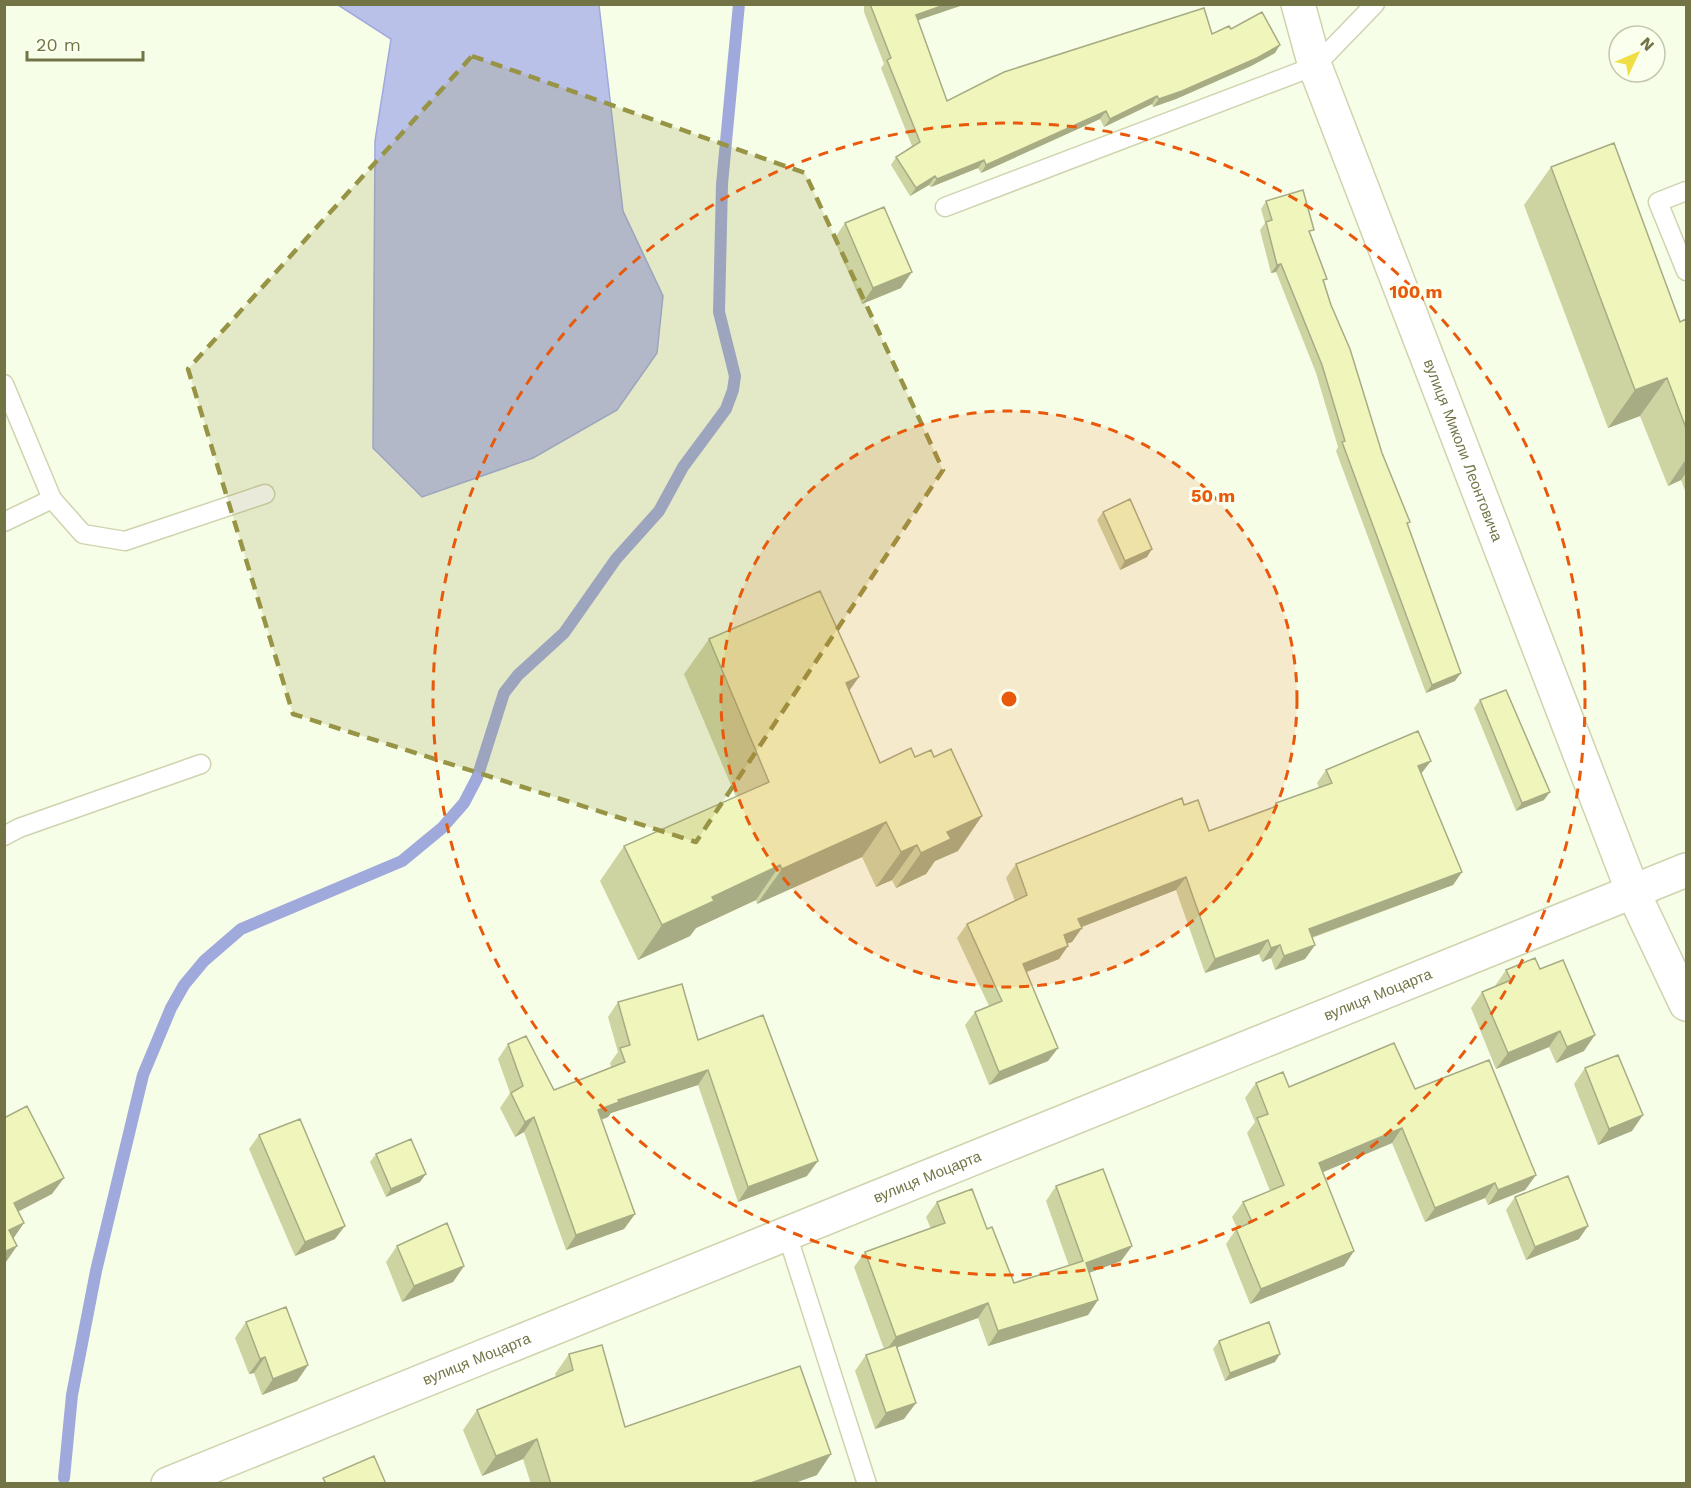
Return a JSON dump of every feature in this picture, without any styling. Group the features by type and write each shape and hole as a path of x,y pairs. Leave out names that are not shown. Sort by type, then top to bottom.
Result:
{"street":[{"name":"вулиця Миколи Леонтовича","path":"1298,4 1315,66 1633,892 1686,1004"},
{"name":"вулиця Моцарта","path":"168,1484 1686,870"}],"lane":[{"path":"945,207 1315,66 1375,4"},
{"path":"1686,191 1658,202 1686,271"},
{"path":"4,384 52,499 83,534 125,541 265,494"},
{"path":"4,522 52,499"},
{"path":"4,836 19,828 201,764"},
{"path":"787,1234 867,1484"}],"highlighted area":[{"path":"472,56 805,173 943,470 696,842 293,714 188,369"}],"water":[{"path":"338,5 599,5 623,211 663,296 657,353 617,410 533,458 422,497 373,448 375,141 391,39"}],"building":[{"path":"870,4 947,4 916,15 947,101 1004,72 1204,8 1212,34 1229,26 1231,29 1262,12 1280,45 1257,58 1182,91 1159,99 1157,96 1110,119 1106,111 986,165 984,160 937,179 935,176 916,188 896,157 920,142 887,60 891,58"},
{"path":"1614,143 1680,322 1686,319 1686,428 1667,378 1635,390 1551,167"},
{"path":"1303,190 1314,230 1309,231 1327,279 1323,280 1331,305 1350,349 1382,453 1410,522 1407,523 1461,673 1432,685 1342,442 1345,441 1322,365 1281,264 1277,265 1266,222 1272,220 1266,201"},
{"path":"884,207 912,272 873,288 845,223"},
{"path":"1130,499 1152,549 1125,561 1103,512"},
{"path":"820,591 859,677 846,683 880,763 911,748 915,757 931,750 934,757 951,749 982,816 947,832 951,839 921,853 917,845 901,852 886,822 782,869 780,865 712,897 714,901 662,925 624,846 769,782 709,639"},
{"path":"1506,690 1550,792 1522,803 1480,700"},
{"path":"1418,731 1431,761 1418,766 1462,872 1309,929 1315,945 1284,956 1280,945 1271,948 1268,940 1215,959 1186,877 1078,919 1082,928 1064,935 1068,946 1023,964 1058,1048 999,1072 975,1012 1002,1001 967,924 1027,895 1016,864 1182,798 1184,805 1198,800 1209,831 1332,783 1326,770"},
{"path":"1535,958 1540,969 1563,960 1595,1035 1567,1047 1560,1031 1508,1053 1482,992 1511,980 1506,970"},
{"path":"682,984 698,1040 763,1015 818,1161 748,1187 708,1070 618,1100 619,1102 598,1110 635,1214 576,1235 534,1117 525,1122 511,1093 523,1086 508,1044 526,1036 554,1090 625,1062 620,1048 630,1045 618,1002"},
{"path":"1394,1043 1415,1089 1489,1060 1536,1175 1498,1190 1495,1183 1435,1208 1402,1128 1319,1163 1354,1251 1261,1289 1236,1229 1252,1222 1243,1202 1284,1185 1257,1118 1268,1114 1256,1083 1283,1072 1289,1087"},
{"path":"1618,1055 1643,1115 1609,1129 1585,1068"},
{"path":"27,1106 64,1178 14,1203 24,1223 9,1230 17,1246 4,1252 4,1118"},
{"path":"300,1119 345,1226 305,1242 259,1135"},
{"path":"411,1139 426,1174 391,1189 376,1154"},
{"path":"1103,1169 1132,1246 1086,1263 1098,1300 998,1331 988,1303 896,1337 865,1252 945,1223 937,1202 972,1189 987,1229 992,1227 1014,1283 1083,1261 1056,1186"},
{"path":"1568,1176 1588,1226 1535,1247 1515,1197"},
{"path":"447,1223 464,1266 414,1286 397,1246"},
{"path":"286,1307 308,1365 273,1379 265,1357 260,1359 246,1322"},
{"path":"1269,1322 1280,1354 1230,1373 1219,1341"},
{"path":"602,1345 625,1427 800,1366 831,1454 748,1484 551,1484 537,1439 496,1456 477,1410 573,1370 569,1354"},
{"path":"896,1345 916,1403 886,1413 866,1355"},
{"path":"374,1456 386,1484 322,1484 325,1482 323,1478"}],"waterway":[{"path":"64,1478 72,1395 96,1271 143,1075 171,1008 184,985 204,961 241,929 402,861 442,828 464,803 477,778 504,693 518,675 564,633 616,559 659,511 683,467 726,409 735,376 719,312 722,184 739,4"}]}
